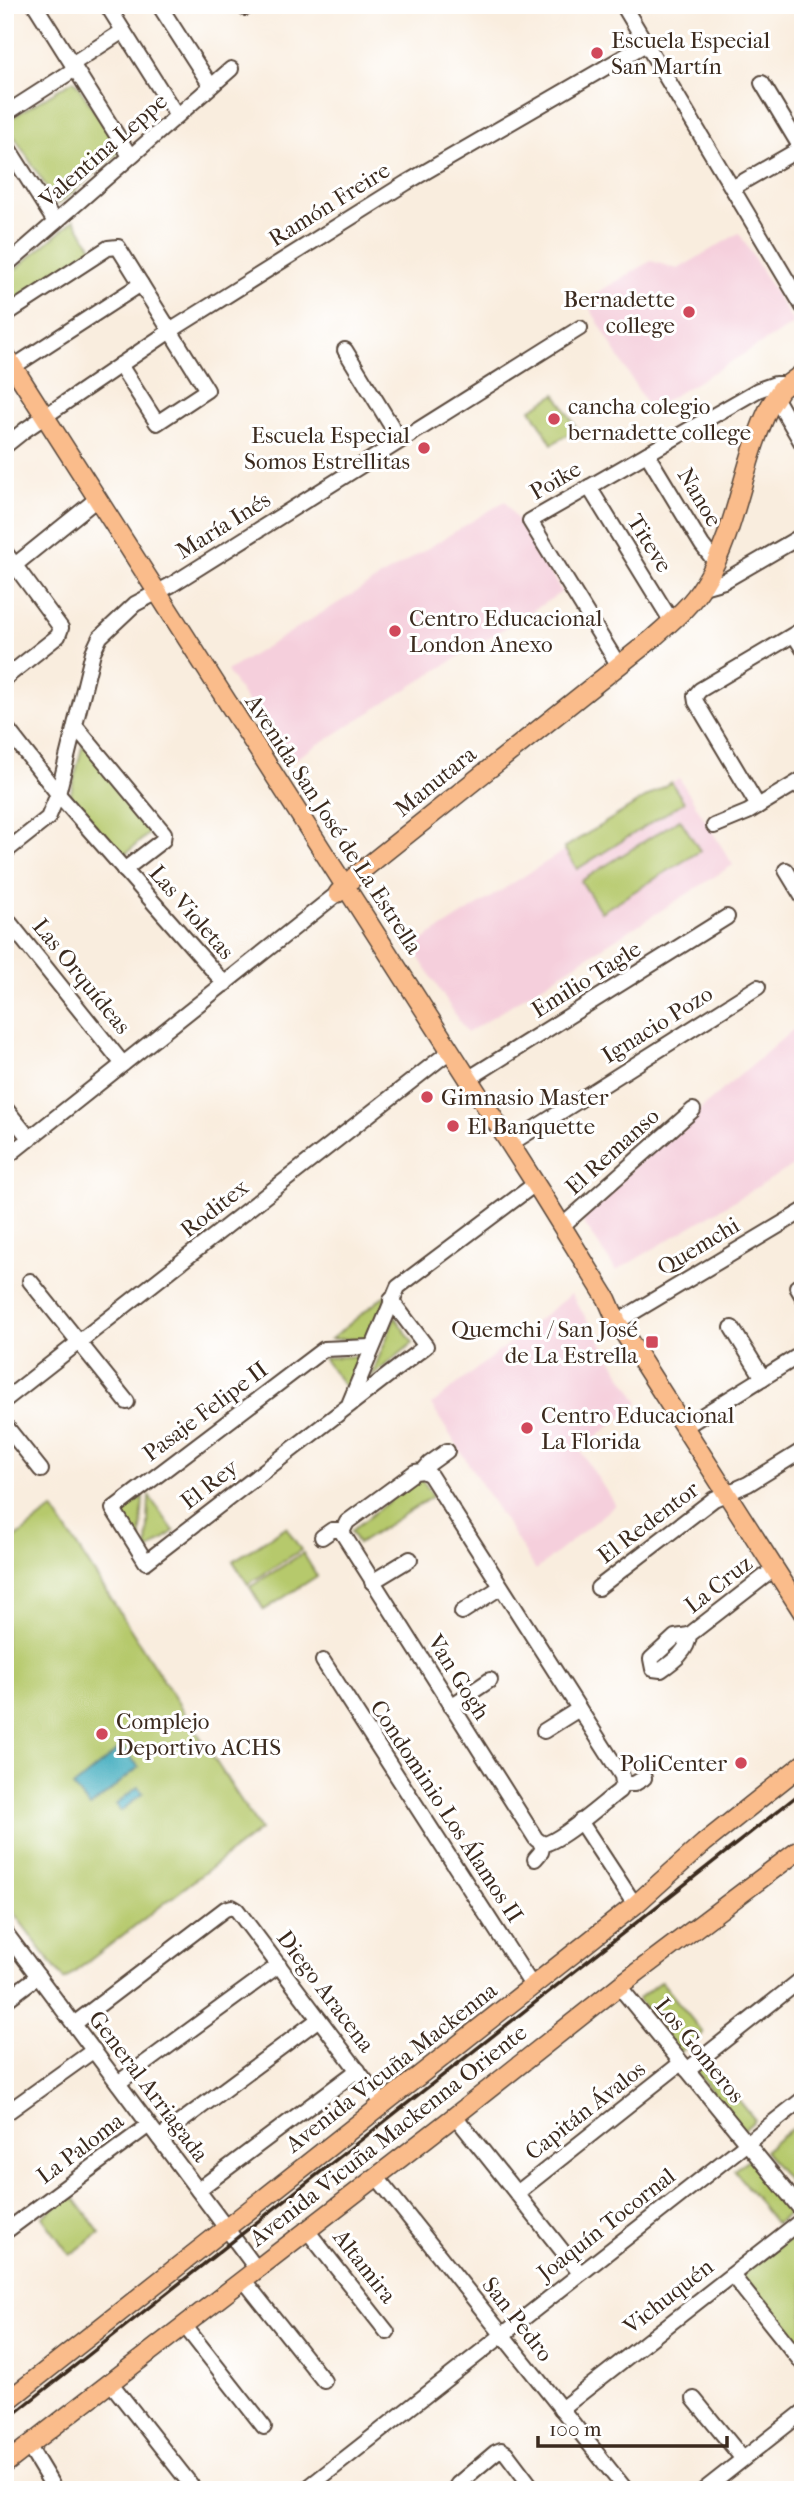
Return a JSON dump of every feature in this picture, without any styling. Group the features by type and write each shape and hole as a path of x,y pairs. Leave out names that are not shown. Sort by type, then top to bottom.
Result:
{"main road":[{"name":"Avenida San José de La Estrella","path":"8,365 531,1187 600,1305 617,1322"},
{"path":"781,390 803,373"},
{"name":"Manutara","path":"342,889 672,622 703,587 716,563 766,413 781,390"},
{"name":"Avenida San José de La Estrella","path":"446,1054 468,1079 510,1144 531,1187 562,1226 607,1299 617,1322 803,1613"},
{"name":"Avenida Vicuña Mackenna","path":"5,2403 533,1987 635,1905 704,1843 803,1764"},
{"name":"Avenida Vicuña Mackenna Oriente","path":"5,2463 619,1986 803,1847"}],"street":[{"path":"35,5 130,156"},
{"path":"107,5 177,116"},
{"path":"159,5 211,86"},
{"path":"623,5 803,307"},
{"path":"5,114 123,31"},
{"name":"Ramón Freire","path":"5,446 170,331 406,183 646,44"},
{"name":"Valentina Leppe","path":"5,266 231,68"},
{"path":"732,188 802,148 762,83"},
{"path":"5,143 55,222"},
{"path":"5,315 115,246 207,390 157,424 120,365"},
{"path":"8,365 141,284"},
{"name":"María Inés","path":"5,852 48,818 58,794 96,644 113,623 135,604 580,327"},
{"path":"345,350 400,440"},
{"name":"Poike","path":"619,666 530,521 758,390 775,384 781,390"},
{"path":"781,390 803,445"},
{"name":"Nanoe","path":"647,454 702,545 716,563"},
{"name":"Titeve","path":"589,487 672,622"},
{"path":"10,569 94,501"},
{"path":"703,587 723,581 803,535"},
{"path":"5,552 10,569 60,626 61,631 5,678"},
{"path":"758,806 696,702 695,696 698,691 798,632 803,649"},
{"name":"Las Violetas","path":"5,726 58,794 225,984"},
{"name":"Las Violetas","path":"76,727 164,833 163,840 124,870"},
{"path":"714,826 758,806 803,779"},
{"path":"786,870 803,898"},
{"name":"Manutara","path":"5,1158 342,889"},
{"name":"Las Orquídeas","path":"5,916 123,1064"},
{"name":"Emilio Tagle","path":"468,1079 727,917"},
{"name":"Ignacio Pozo","path":"510,1144 758,987"},
{"name":"Roditex","path":"5,1401 446,1054"},
{"path":"5,1108 30,1139"},
{"name":"El Remanso","path":"562,1226 693,1110"},
{"path":"349,1403 398,1287 531,1187"},
{"name":"Quemchi","path":"617,1322 803,1210"},
{"path":"30,1281 127,1402"},
{"name":"El Rey","path":"113,1509 146,1562 426,1346 391,1300"},
{"path":"732,1328 763,1378"},
{"name":"Pasaje Felipe II","path":"113,1509 324,1349 371,1348"},
{"path":"684,1427 803,1353"},
{"path":"5,1425 41,1470"},
{"name":"El Redentor","path":"598,1588 714,1499 748,1484 803,1450"},
{"path":"423,1471 447,1451"},
{"path":"322,1537 332,1530 343,1530 347,1522 415,1472 423,1471 429,1475 622,1776 623,1784 618,1791 549,1843 543,1844 535,1859"},
{"name":"Van Gogh","path":"343,1530 345,1539 372,1582 536,1839 543,1844"},
{"path":"372,1582 410,1559"},
{"name":"La Cruz","path":"689,1635 774,1569"},
{"path":"462,1612 501,1587"},
{"name":"Condominio Los Álamos II","path":"323,1661 533,1987"},
{"path":"451,1706 490,1680"},
{"path":"544,1731 579,1709"},
{"path":"623,1784 634,1784 644,1778"},
{"path":"580,1821 635,1905"},
{"name":"Diego Aracena","path":"74,2024 225,1909 232,1907 237,1910 383,2104"},
{"name":"General Arriagada","path":"5,1932 226,2228 250,2273 324,2381"},
{"path":"118,2083 279,1965"},
{"path":"5,2001 38,1976"},
{"name":"Capitán Ávalos","path":"517,2193 803,1979"},
{"name":"Los Gomeros","path":"619,1986 803,2212"},
{"path":"159,2138 319,2019"},
{"path":"5,2114 94,2050"},
{"path":"198,2190 358,2070"},
{"name":"Joaquín Tocornal","path":"305,2490 803,2099"},
{"path":"455,2116 580,2273"},
{"name":"La Paloma","path":"5,2232 149,2124"},
{"name":"San Pedro","path":"376,2176 626,2490"},
{"name":"Vichuquén","path":"561,2409 803,2219"},
{"name":"Altamira","path":"306,2229 387,2332"},
{"path":"732,2275 803,2364"},
{"path":"184,2325 264,2427"},
{"path":"110,2382 195,2490"},
{"path":"694,2399 743,2459"},
{"path":"704,2490 803,2412"},
{"path":"28,2445 55,2490"},
{"path":"457,2488 501,2450 534,2490"}],"shaded area":[{"name":"Bernadette college","path":"739,233 794,324 650,410 585,300 651,261 678,269"},
{"name":"Centro Educacional London Anexo","path":"505,501 562,592 287,764 227,671"},
{"path":"679,778 733,865 467,1033 412,947"},
{"path":"803,1021 803,1160 616,1271 578,1214"},
{"name":"Centro Educacional La Florida","path":"571,1294 639,1403 580,1450 615,1505 536,1570 431,1405"}],"green space":[{"path":"74,80 121,151 58,205 5,122"},
{"path":"74,220 95,252 5,311 5,278"},
{"name":"cancha colegio bernadette college","path":"556,394 577,429 552,444 531,409"},
{"path":"83,743 154,829 122,857 70,796"},
{"path":"671,782 684,802 577,869 564,848"},
{"path":"680,819 700,851 601,912 581,881"},
{"path":"389,1292 373,1339 331,1339"},
{"path":"395,1317 413,1343 371,1377"},
{"path":"358,1356 349,1392 323,1358"},
{"path":"420,1477 433,1496 358,1544 351,1531"},
{"path":"143,1496 140,1549 122,1514"},
{"path":"149,1496 174,1531 147,1552"},
{"name":"Complejo Deportivo ACHS","path":"53,1509 260,1830 64,1980 5,1901 5,1546"},
{"path":"286,1527 301,1550 248,1584 233,1561"},
{"path":"303,1553 317,1576 264,1610 250,1587"},
{"path":"661,1981 703,2033 680,2052 638,1999"},
{"path":"706,2060 755,2120 744,2130 694,2070"},
{"path":"791,2129 803,2144 803,2199 764,2151"},
{"path":"751,2157 794,2209 776,2224 734,2170"},
{"path":"72,2195 100,2233 70,2255 42,2217"},
{"path":"803,2227 803,2358 738,2278"}],"water":[{"path":"122,1747 139,1767 90,1807 73,1787"},
{"path":"138,1787 143,1793 121,1811 116,1804"}],"railway":[{"path":"5,2421 803,1791"}],"place":[{"name":"Escuela Especial San Martín","path":"597,53"},
{"name":"Bernadette college","path":"689,312"},
{"name":"cancha colegio bernadette college","path":"554,419"},
{"name":"Escuela Especial Somos Estrellitas","path":"424,448"},
{"name":"Centro Educacional London Anexo","path":"395,631"},
{"name":"Gimnasio Master","path":"427,1097"},
{"name":"El Banquette","path":"453,1126"},
{"name":"Quemchi / San José de La Estrella","path":"652,1342"},
{"name":"Centro Educacional La Florida","path":"527,1428"},
{"name":"Complejo Deportivo ACHS","path":"102,1734"},
{"name":"PoliCenter","path":"741,1763"}]}
